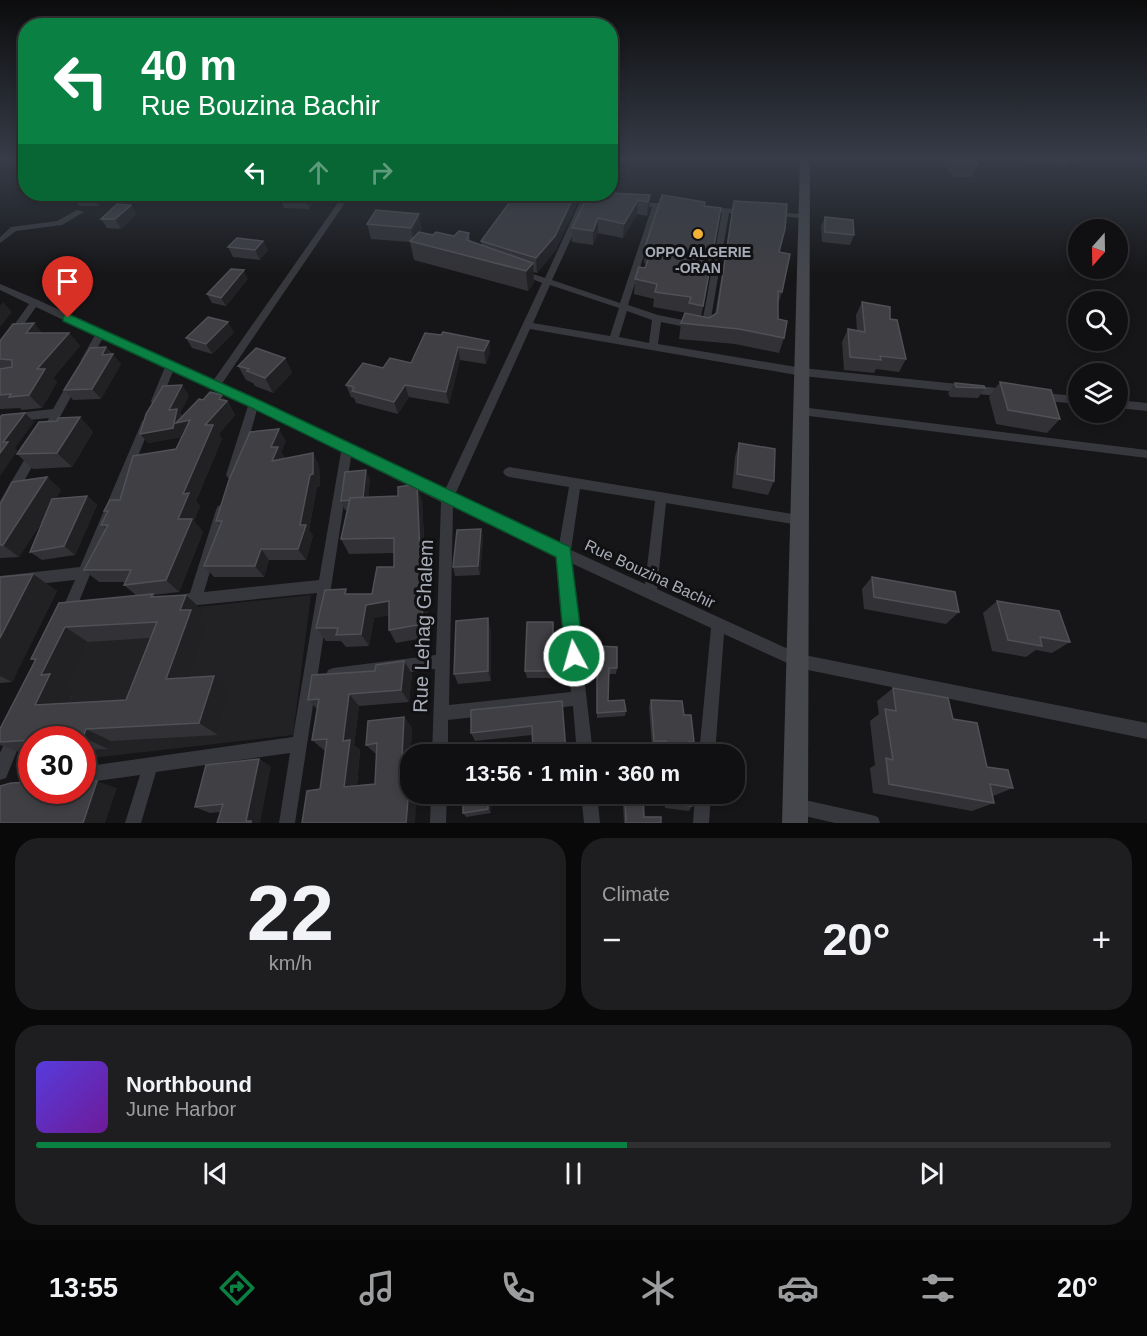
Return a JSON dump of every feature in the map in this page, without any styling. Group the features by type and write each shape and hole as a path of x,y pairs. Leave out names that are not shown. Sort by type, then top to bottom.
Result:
{"main road":[{"path":"796,814 804,198"}],"street":[{"path":"215,386 342,201"},
{"path":"447,499 585,201"},
{"path":"596,201 608,202"},
{"path":"632,203 679,207"},
{"path":"613,340 656,205"},
{"path":"702,209 804,216"},
{"path":"516,272 657,318 706,328 726,210"},
{"path":"0,241 14,229 59,224 80,212"},
{"name":"Rue Bouzina Bachir","path":"0,287 347,448 447,499 798,661 1147,731"},
{"path":"0,352 35,302"},
{"path":"653,347 657,318"},
{"path":"526,325 802,372 1021,394"},
{"path":"0,512 100,334"},
{"path":"70,615 84,573 171,365"},
{"path":"1032,396 1068,399"},
{"path":"195,599 254,404"},
{"path":"1128,405 1147,407"},
{"path":"801,411 1147,454"},
{"path":"0,419 56,413"},
{"path":"287,823 347,448"},
{"path":"509,472 799,520"},
{"path":"575,483 564,553 584,744"},
{"path":"650,592 661,497"},
{"name":"Rue Lehag Ghalem","path":"440,744 447,499"},
{"path":"0,582 84,573"},
{"path":"160,603 324,586"},
{"path":"708,744 718,624"},
{"path":"312,677 443,661"},
{"path":"441,713 579,698"},
{"path":"0,772 22,719"},
{"path":"96,773 300,744"},
{"path":"133,823 150,766"},
{"path":"438,823 439,804"},
{"path":"590,804 592,823"},
{"path":"701,823 703,804"},
{"path":"796,814 872,823"}],"shaded area":[{"path":"311,595 293,735 96,758 96,726 31,726 74,620"}],"building":[{"path":"649,198 648,202 638,200 624,224 598,218 593,231 572,228 586,201"},
{"path":"661,198 683,198 705,202 704,206 721,208 703,306 689,303 691,297 655,292 657,284 635,279 639,267 645,268 652,249 645,247"},
{"path":"511,201 572,201 555,236 536,258 481,241"},
{"path":"734,201 787,204 785,229 779,252 790,254 782,292 778,291 778,319 787,321 784,338 739,329 681,323 685,313 709,318 717,313"},
{"path":"117,204 131,205 115,219 101,219"},
{"path":"376,210 419,214 411,228 367,224"},
{"path":"825,217 853,220 854,235 825,232"},
{"path":"459,231 469,233 467,240 533,263 526,271 410,241 419,232 433,235 436,232 454,236"},
{"path":"237,238 263,241 255,250 228,247"},
{"path":"231,269 244,270 221,298 207,294"},
{"path":"862,302 890,307 890,319 897,320 906,359 880,356 881,360 850,357 848,329 865,332"},
{"path":"208,317 228,322 206,344 186,338"},
{"path":"34,323 26,333 69,333 37,369 45,369 29,395 9,397 11,394 0,395 0,369 12,367 12,360 0,359 0,341 13,324"},
{"path":"443,332 489,341 484,351 458,347 446,392 405,385 394,402 352,391 354,387 346,385 363,363 383,368 390,358 411,363 425,333 441,335"},
{"path":"106,347 102,355 113,354 92,389 64,390 90,348"},
{"path":"256,348 285,358 265,378 238,366"},
{"path":"1000,382 1051,390 1060,419 1008,410"},
{"path":"955,383 984,386 985,388 956,387"},
{"path":"182,385 169,410 177,409 173,428 140,434 146,414 163,386"},
{"path":"210,392 222,395 219,399 227,401 205,425 213,425 183,494 189,493 178,519 192,519 166,580 124,585 131,570 84,570 108,525 101,525 108,511 104,511 110,500 120,500 133,456 176,449 190,420 176,423 199,399 203,400"},
{"path":"25,413 3,442 8,442 0,453 0,418 2,415"},
{"path":"80,417 57,453 17,454 39,422"},
{"path":"279,429 271,447 278,447 272,461 313,453 313,474 310,475 300,525 306,525 298,549 261,549 255,566 204,566 222,521 216,521 229,480 250,432"},
{"path":"739,443 775,449 774,481 737,474"},
{"path":"366,470 363,497 341,501 345,472"},
{"path":"47,477 3,545 0,545 0,503 12,482"},
{"path":"417,484 423,624 389,630 389,601 366,605 361,634 336,635 338,628 316,628 325,590 346,589 345,594 372,594 377,567 394,567 394,538 341,539 350,498 398,496 398,487"},
{"path":"87,496 64,546 30,552 52,499"},
{"path":"481,529 478,566 453,567 457,530"},
{"path":"33,574 0,638 0,577"},
{"path":"872,577 955,592 959,612 874,597"},
{"path":"153,594 151,597 186,595 180,610 191,610 166,679 214,676 199,723 96,728 96,726 18,726 18,741 0,742 0,729 36,659 31,659 59,603","holes":["157,622 126,700 35,705 50,674 41,675 65,627"]},
{"path":"997,601 1059,611 1070,642 1040,637 1042,646 1008,640"},
{"path":"488,618 488,671 454,674 456,621"},
{"path":"527,622 553,622 553,671 525,671"},
{"path":"597,646 617,647 617,668 609,668 608,701 624,700 626,711 597,713"},
{"path":"404,661 401,690 349,694 343,741 350,740 344,787 375,784 377,743 366,745 368,721 404,717 403,744 400,744 400,804 408,804 406,823 302,823 307,791 320,789 327,739 312,740 319,699 308,700 312,675 375,671 376,665"},
{"path":"893,688 948,698 953,719 977,723 987,767 1008,770 1013,788 990,784 994,803 889,784 886,758 893,760 885,709 896,711"},
{"path":"651,700 682,701 684,715 691,715 694,742 666,744 666,741 654,741"},
{"path":"562,701 565,744 533,744 532,726 471,733 471,710"},
{"path":"259,759 246,821 251,821 251,823 217,823 223,804 195,807 206,765"},
{"path":"18,783 18,804 89,804 83,823 0,823 0,786"},
{"path":"463,804 488,804 488,809 463,813"},
{"path":"625,804 643,804 644,817 661,817 661,823 626,823"},
{"path":"667,804 692,804 692,806"}],"place":[{"name":"OPPO ALGERIE -ORAN","path":"698,234"}],"route":[{"path":"68,318 347,448 447,499 564,553 574,656"}]}
